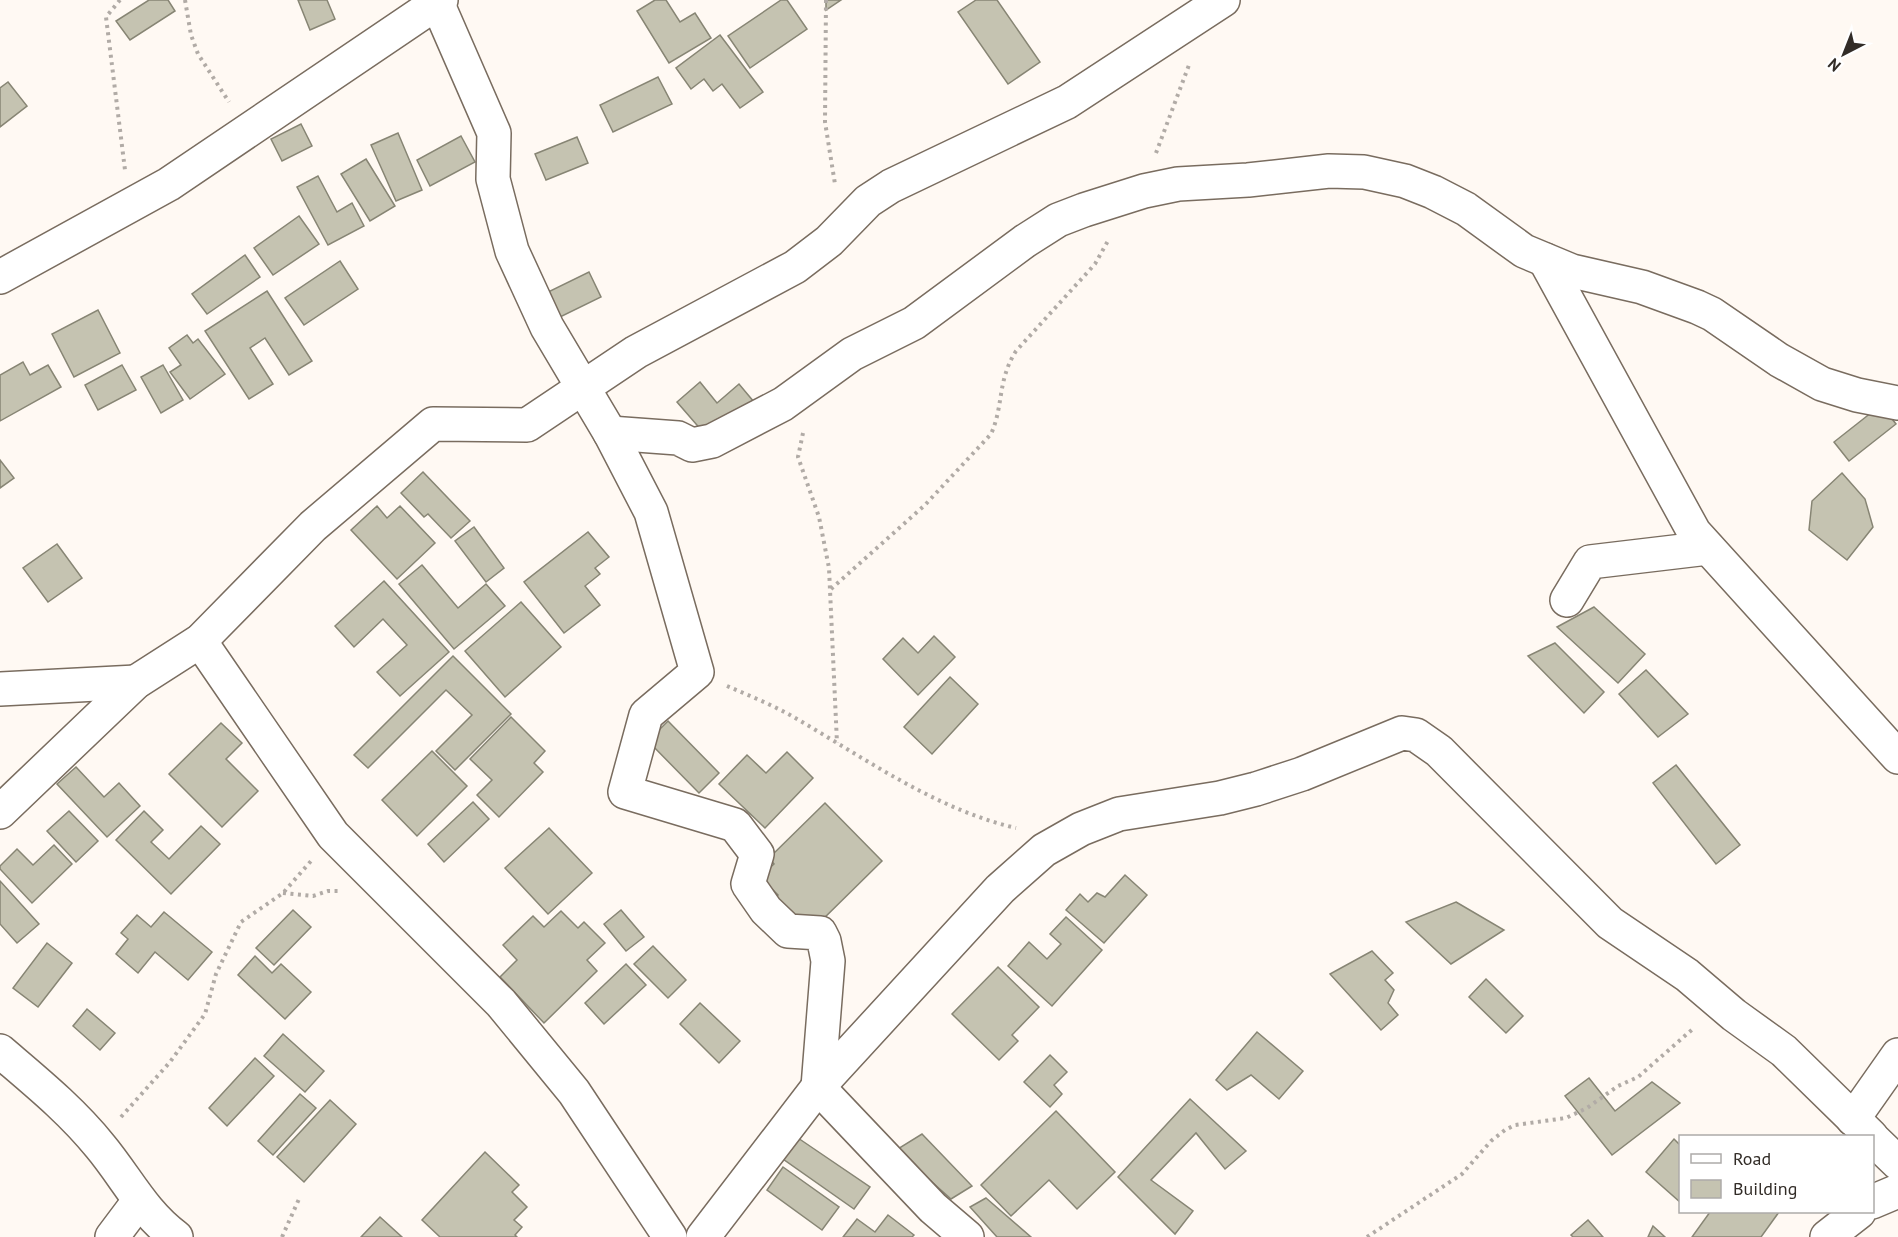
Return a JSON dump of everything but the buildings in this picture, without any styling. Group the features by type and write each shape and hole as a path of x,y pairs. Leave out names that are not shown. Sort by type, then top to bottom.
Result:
{"street":[{"path":"0,812 135,682 200,641 313,526 433,424 526,425 654,341 795,267 829,240 868,201 891,186 1067,102 1223,0"},
{"path":"0,277 130,206 245,135 438,1 494,133 493,179 512,251 547,327 584,386 651,512 697,672 646,715 626,792 735,825 757,854 748,884 766,910 788,931 820,933 825,941 828,961 818,1087 933,1208 967,1237"},
{"path":"610,433 678,438 692,445 712,441 783,404 852,354 925,316 985,269 1058,220 1134,194 1178,184 1329,171 1364,172 1405,181 1433,192 1466,209 1524,251 1572,271 1642,287 1697,307 1712,314 1779,360 1822,384 1857,395 1898,403"},
{"path":"1545,260 1694,531 1898,757"},
{"path":"1567,600 1590,562 1708,548"},
{"path":"200,641 333,835 501,1003 574,1092 670,1237"},
{"path":"0,689 135,682"},
{"path":"703,1237 818,1087 1000,889 1044,850 1081,829 1119,814 1220,798 1256,789 1312,770 1402,733 1416,735 1433,746 1610,923 1687,975 1727,1009 1784,1051 1865,1131 1898,1054"},
{"path":"0,1051 59,1102 98,1143 139,1201 162,1227 176,1237"},
{"path":"1874,1140 1898,1164"},
{"path":"1874,1201 1898,1191"},
{"path":"112,1237 139,1201"},
{"path":"1827,1237 1858,1213"}],"path":[{"path":"120,0 106,17 130,206"},
{"path":"184,0 191,35 198,54 220,84 245,135"},
{"path":"826,0 825,122 842,226"},
{"path":"831,589 925,505 991,434 996,422 1006,367 1016,351 1095,264 1150,167 1190,61"},
{"path":"820,377 798,457 819,516 829,568 837,742"},
{"path":"697,672 787,713 921,791 999,824 1023,830"},
{"path":"98,1143 170,1062 205,1014 216,974 241,922 283,893 333,835"},
{"path":"1366,1237 1462,1174 1491,1141 1505,1130 1515,1125 1566,1118 1587,1108 1618,1086 1638,1077 1692,1029 1727,1009"},
{"path":"282,1237 300,1199"}]}
